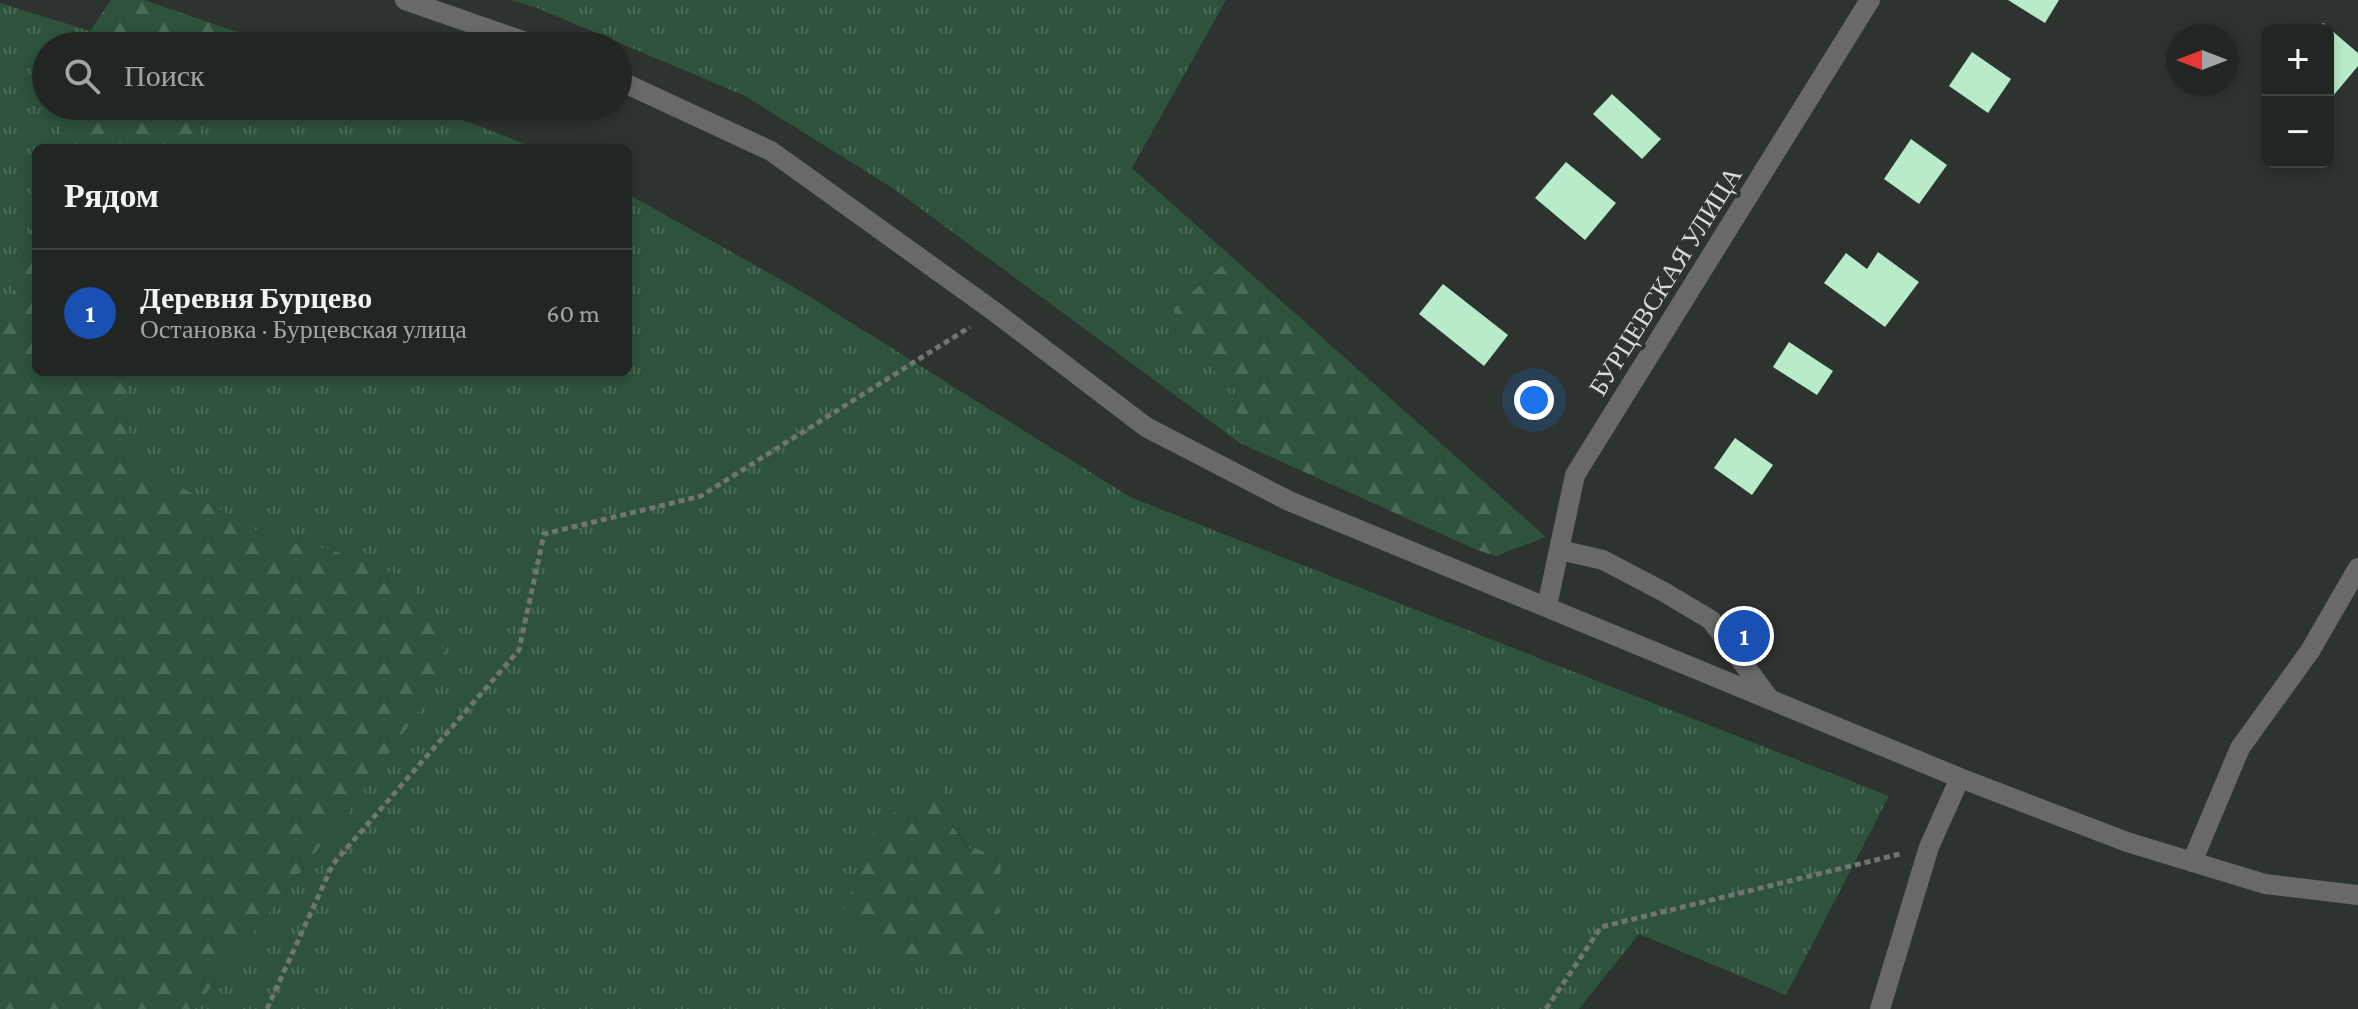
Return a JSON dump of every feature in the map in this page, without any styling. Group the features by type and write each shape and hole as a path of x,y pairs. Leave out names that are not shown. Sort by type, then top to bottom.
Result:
{"street":[{"path":"405,0 497,32"},
{"name":"БУРЦЕВСКАЯ УЛИЦА","path":"1547,606 1575,475 1870,0"},
{"path":"632,86 771,151 995,312 1146,427 1289,501 1960,778 2127,842 2265,884 2358,895"},
{"path":"1560,550 1603,560 1711,620 1769,699"},
{"path":"2192,862 2240,748 2310,651 2358,568"},
{"path":"1880,1009 1929,847 1960,778"}],"path":[{"path":"267,1009 333,864 519,650 544,534 701,496 995,312"},
{"path":"1546,1009 1601,927 1929,847"}],"green space":[{"path":"111,0 144,0 237,32 90,32"},
{"path":"511,0 1226,0 1132,168 1232,257 1174,308 1176,335 1235,389 1240,443 894,189 745,96 632,48 632,32 594,32"},
{"path":"0,3 90,31 32,32 32,120 64,120 57,144 32,144 32,227 0,335"},
{"path":"64,120 204,120 195,144 57,144"},
{"path":"204,120 463,120 525,144 195,144"},
{"path":"632,196 794,287 1130,497 1889,796 1786,995 1639,934 1579,1009 194,1009 351,807 410,580 334,551 265,536 132,459 122,376 632,376","holes":["945,780 945,815 968,847 876,826"]},
{"path":"32,227 32,376 123,376 133,459 265,536 334,551 410,580 451,666 351,807 194,1009 0,1009 0,335"},
{"path":"1232,257 1546,537 1496,556 1240,443 1235,389 1176,335 1174,308"},
{"path":"945,778 945,815 967,847 1001,856 997,929 971,956 896,968 843,913 876,826"}],"building":[{"path":"2008,0 2059,0 2045,23"},
{"path":"2334,32 2358,53 2358,66 2334,95"},
{"path":"1972,52 2011,79 1988,113 1949,86"},
{"path":"1612,94 1661,139 1642,159 1593,114"},
{"path":"1911,139 1947,165 1919,204 1884,179"},
{"path":"1566,162 1616,203 1585,240 1535,198"},
{"path":"1878,252 1919,282 1885,327 1824,283 1846,253 1867,269"},
{"path":"1443,284 1508,335 1484,366 1419,314"},
{"path":"1789,342 1833,371 1817,395 1773,367"},
{"path":"1735,438 1773,465 1752,495 1714,468"}],"place":[{"name":"Деревня Бурцево","path":"1744,636"}]}
